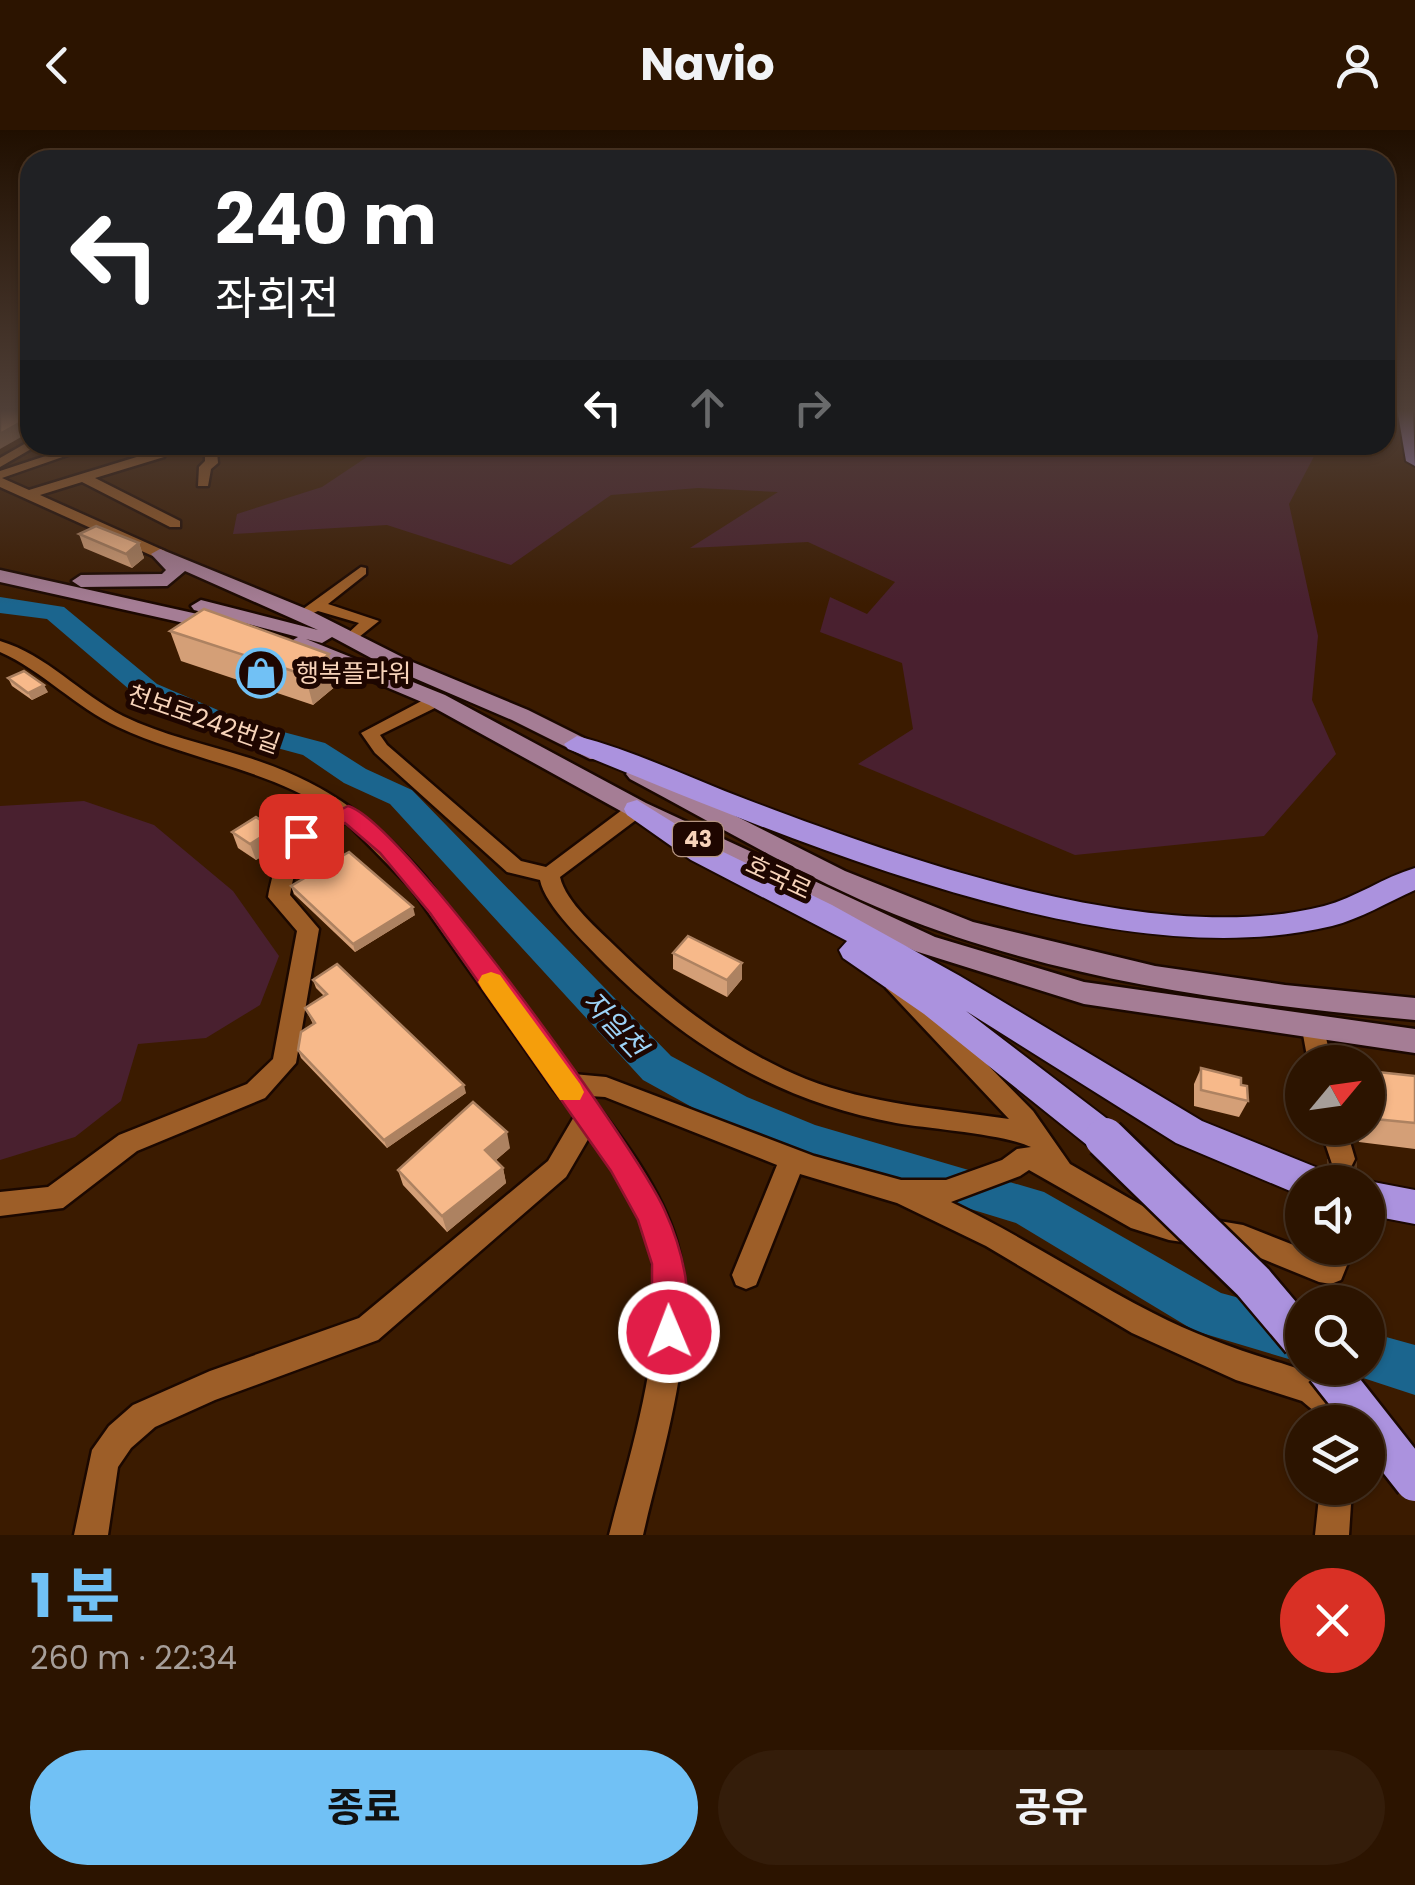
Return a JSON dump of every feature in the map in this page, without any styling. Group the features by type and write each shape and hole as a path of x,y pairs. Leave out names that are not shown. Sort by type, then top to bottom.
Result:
{"highway":[{"path":"577,744 907,864 1016,899 1129,923 1214,930 1305,920 1381,898 1415,878"},
{"path":"636,809 936,1005 1105,1138 1253,1282 1285,1320"},
{"path":"701,853 918,967 1190,1132 1285,1172"},
{"path":"1385,1201 1415,1207"},
{"path":"1339,1385 1415,1481"}],"main road":[{"path":"81,581 166,580 176,570 160,554"},
{"path":"160,554 310,610 348,640 401,664"},
{"name":"호국로","path":"0,561 258,618 401,664 577,744 887,900 1008,943 1108,967 1239,990 1415,1010"},
{"name":"호국로","path":"0,576 295,642 437,700 636,809 926,944 1084,993 1415,1041"}],"street":[{"path":"27,495 94,474"},
{"path":"204,484 205,474"},
{"path":"82,477 175,524"},
{"path":"0,478 27,495 160,554"},
{"path":"310,610 361,571"},
{"path":"310,610 371,620 348,640"},
{"name":"천보로242번길","path":"0,646 24,656 88,704 126,724 274,770 348,813 402,862 438,906 626,1168 652,1216 668,1264 669,1332 626,1535"},
{"path":"437,700 370,732 381,749 514,867 549,875"},
{"path":"549,875 636,809"},
{"path":"0,1204 53,1199 128,1142 256,1090 284,1063 308,929 278,897 286,853 301,836 348,813"},
{"path":"549,875 552,889 614,962 685,1020 750,1064 801,1088 1038,1135"},
{"path":"880,968 1038,1135 1058,1167"},
{"path":"1314,1029 1317,1045"},
{"path":"563,1083 606,1086 793,1158 901,1192 996,1237 1142,1323 1236,1365 1310,1388 1330,1405"},
{"path":"90,1535 103,1461 132,1427 210,1386 368,1330 557,1169 588,1116"},
{"path":"1338,1145 1342,1159"},
{"path":"746,1274 793,1158"},
{"path":"901,1192 946,1192 1011,1168 1026,1158 1058,1167 1110,1201 1159,1225 1207,1229 1246,1239 1285,1258"},
{"path":"1300,1265 1310,1270 1331,1270 1333,1265"},
{"path":"1385,1445 1415,1464"},
{"path":"1332,1535 1335,1505"}],"shaded area":[{"path":"342,474 1305,474 1289,504 1318,636 1312,700 1336,754 1264,836 1075,855 858,764 913,729 902,663 820,632 830,597 867,614 895,582 808,542 690,548 778,492 698,488 611,495 511,565 387,525 233,534 237,514 322,487"},
{"path":"84,801 154,825 233,891 279,956 260,1005 206,1038 138,1044 121,1101 75,1137 0,1160 0,806"}],"building":[{"path":"96,526 139,543 126,554 79,534"},
{"path":"204,609 329,654 305,675 170,631"},
{"path":"24,671 44,685 28,693 8,678"},
{"path":"256,817 274,829 250,844 232,832"},
{"path":"349,852 413,907 353,944 291,886"},
{"path":"688,936 742,963 727,980 673,953"},
{"path":"337,964 464,1085 384,1140 298,1050 301,1032 315,1023 305,1008 327,994 313,980"},
{"path":"1201,1068 1241,1078 1241,1085 1247,1086 1248,1101 1201,1090"},
{"path":"1385,1073 1415,1076 1415,1123 1385,1120"},
{"path":"473,1102 507,1132 485,1150 503,1168 442,1216 398,1170"}],"waterway":[{"name":"자일천","path":"0,605 55,612 147,690 236,728 314,749 355,776 401,797 657,1068 732,1109 809,1142 1028,1206 1212,1314 1285,1334"},
{"name":"자일천","path":"1385,1362 1415,1370"}],"tunnel":[{"path":"1342,1159 1342,1165"}],"slow traffic":[{"path":"491,982 570,1092"}],"place":[{"name":"행복플라워","path":"261,673"}],"route":[{"path":"301,836 348,813 374,833 438,906 621,1162 652,1216 668,1264 669,1332"}]}
